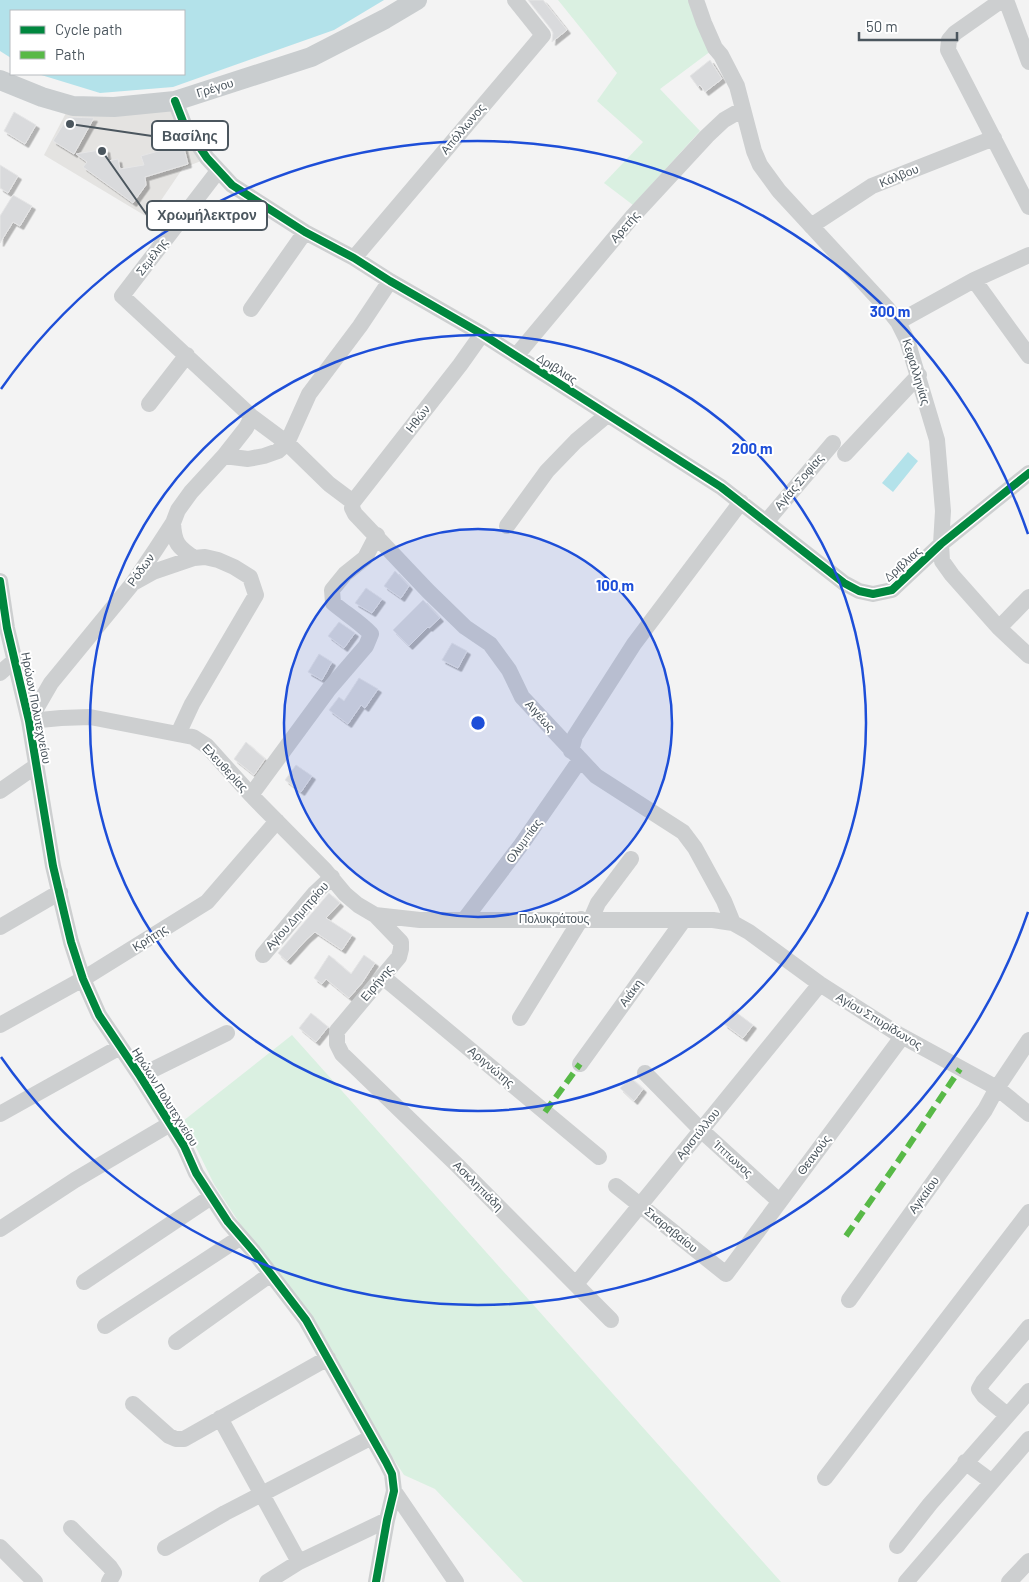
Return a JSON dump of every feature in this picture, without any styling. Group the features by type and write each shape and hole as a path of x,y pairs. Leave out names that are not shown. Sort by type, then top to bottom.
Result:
{"main road":[{"name":"Γρέγου","path":"0,80 42,97 73,106 114,108 175,100 311,57 385,19 417,0"}],"street":[{"name":"Απόλλωνος","path":"354,258 543,35 515,0"},
{"name":"Κεφαλληνίας","path":"696,0 715,48 722,55 738,86 760,165 779,191 871,289 898,322 907,340 937,440 943,512 942,562 945,568 999,628 1029,656"},
{"path":"1029,62 1004,0 955,33 948,40 948,50 1029,207"},
{"name":"Δριβλιας","path":"175,100 184,124 218,171 232,185 305,232 354,258 482,334 721,487 844,583 859,591 873,594 892,590 941,544 1029,473"},
{"name":"Αρετής","path":"516,356 633,216 701,142 724,120 743,109"},
{"name":"Κάλβου","path":"811,226 872,186 994,138"},
{"name":"Σεμέλης","path":"187,355 122,296 218,171"},
{"path":"251,309 305,232"},
{"path":"898,322 974,280 1029,255"},
{"path":"974,280 1029,356"},
{"path":"224,456 248,458 264,456 278,451 287,443 309,394 360,326 390,281"},
{"name":"Ηθών","path":"353,502 482,334"},
{"path":"149,404 187,355 252,417 287,443 329,484 353,502"},
{"path":"845,454 919,375"},
{"path":"507,526 547,471 576,441 607,415"},
{"name":"Ρόδων","path":"29,722 51,683 133,583 173,523 178,510 191,492 224,456 246,428 252,417"},
{"name":"Αγίας Σοφίας","path":"766,522 833,442"},
{"name":"Αιγέως","path":"353,502 352,508 355,514 377,535 428,591 465,627 490,644 509,670 522,697 576,755 603,782 683,832 700,857 724,901 733,923"},
{"name":"Ολυμπίας","path":"464,920 521,845 576,755 575,736 634,644 741,502"},
{"path":"173,523 174,539 183,550 194,558"},
{"path":"251,795 330,690 366,646 371,634 362,623 344,613 334,603 332,590 345,574 365,558 377,535"},
{"path":"133,583 153,572 194,558 205,557 218,560 250,576 256,595 192,704 178,734"},
{"name":"Ηρώων Πολυτεχνείου","path":"0,581 29,722 53,866 71,942 83,979 99,1016 170,1124 211,1197 228,1222 242,1237 306,1320 392,1474 394,1491 376,1582"},
{"path":"999,628 1029,596"},
{"path":"0,674 15,660"},
{"name":"Ελευθερίας","path":"29,722 61,718 90,718 193,737 207,746 251,795 332,877 345,894 358,905 375,915"},
{"path":"0,791 36,766"},
{"name":"Κρήτης","path":"0,1026 83,979 207,902 277,821"},
{"path":"520,1018 586,919 631,859"},
{"name":"Αγίου Δημητρίου","path":"263,954 315,893 332,877"},
{"path":"0,926 60,892"},
{"name":"Πολυκράτους","path":"375,915 420,920 712,920 733,923"},
{"name":"Ειρήνης","path":"342,1054 337,1044 337,1031 399,957 402,949 401,942 375,915"},
{"name":"Αιάκη","path":"580,1064 683,921"},
{"name":"Αγίου Σπυρίδωνος","path":"733,923 749,932 820,984 902,1037 997,1088 1029,1114"},
{"name":"Αριγνώτης","path":"383,977 599,1157"},
{"name":"Αριστύλλου","path":"576,1284 820,984"},
{"path":"140,1076 227,1033"},
{"name":"Θεανούς","path":"726,1274 902,1037"},
{"name":"Αγκαίου","path":"849,1300 986,1110 997,1088 1029,1040"},
{"path":"0,1114 120,1047"},
{"name":"Ασκληπιάδη","path":"342,1054 457,1165 611,1320"},
{"name":"Ίππωνος","path":"645,1073 701,1130 779,1201"},
{"path":"0,1230 75,1180 170,1124"},
{"name":"Σκαραβαίου","path":"616,1186 726,1274"},
{"path":"84,1282 211,1197"},
{"path":"825,1478 1029,1212"},
{"path":"105,1326 242,1237"},
{"path":"176,1342 271,1274"},
{"path":"1007,1415 984,1396 979,1389 1029,1327"},
{"path":"133,1404 169,1436 176,1439 184,1439 328,1358"},
{"path":"897,1546 965,1462 1029,1390"},
{"path":"220,1418 299,1562"},
{"path":"165,1548 262,1494 372,1437"},
{"path":"906,1582 1029,1439"},
{"path":"965,1462 992,1482"},
{"path":"394,1491 456,1582"},
{"path":"267,1582 299,1562 387,1520"},
{"path":"71,1528 110,1567 114,1573 108,1582"},
{"path":"0,1546 35,1582"},
{"path":"1009,1582 1029,1561"}],"shaded area":[{"path":"171,110 201,161 183,168 149,218 44,155 66,113"}],"green space":[{"path":"558,0 699,0 715,48 660,89 700,131 633,205 604,183 643,142 597,101 617,73"},
{"path":"292,1035 781,1582 523,1582 435,1489 404,1475 214,1184 183,1121"}],"water":[{"path":"0,0 384,0 334,30 173,87 100,93 41,75 185,75 185,10 10,10 10,57 0,51"},
{"path":"908,452 918,461 893,492 882,483"}],"building":[{"path":"528,0 543,0 567,30 552,42 553,33 551,29"},
{"path":"710,60 722,79 705,92 700,85 698,87 690,76"},
{"path":"14,112 36,125 25,144 4,131"},
{"path":"68,117 94,118 74,154 53,141"},
{"path":"183,144 188,164 145,177 146,185 133,203 83,167 87,162 76,154 106,149 108,161 118,159 120,169 144,165 141,156"},
{"path":"0,165 18,176 8,193 0,188"},
{"path":"13,195 32,206 20,226 13,222 0,243 0,216"},
{"path":"395,571 409,586 401,598 384,586"},
{"path":"366,588 382,599 372,613 355,603"},
{"path":"423,600 440,618 409,646 393,630"},
{"path":"339,622 355,633 344,648 328,636"},
{"path":"452,643 467,651 458,668 442,660"},
{"path":"319,654 332,662 322,680 308,672"},
{"path":"359,678 378,689 365,708 361,705 348,724 329,710 339,697 344,701"},
{"path":"246,742 265,759 254,775 234,759"},
{"path":"296,765 312,776 301,792 285,780"},
{"path":"329,893 340,903 326,918 352,935 342,950 315,932 287,961 278,953"},
{"path":"329,955 351,974 364,955 375,963 349,998 326,979 322,984 314,978"},
{"path":"733,1010 753,1025 743,1038 724,1024"},
{"path":"311,1013 328,1027 316,1042 299,1028"},
{"path":"631,1078 643,1089 634,1101 620,1088"}],"marked path":[{"path":"545,1112 580,1064"},
{"path":"846,1236 960,1069"}],"cycle path":[{"path":"175,101 184,124 207,158 232,185 305,232 354,258 482,334 721,487 844,583 859,591 873,594 892,590 941,544 1029,473"},
{"path":"0,581 7,628 29,721 53,866 71,942 83,979 99,1015 184,1146 196,1173 228,1222 254,1252 306,1320 392,1474 394,1491 376,1582"}],"place":[{"name":"Βασίλης","path":"70,124"},
{"name":"Χρωμήλεκτρον","path":"102,151"}]}
